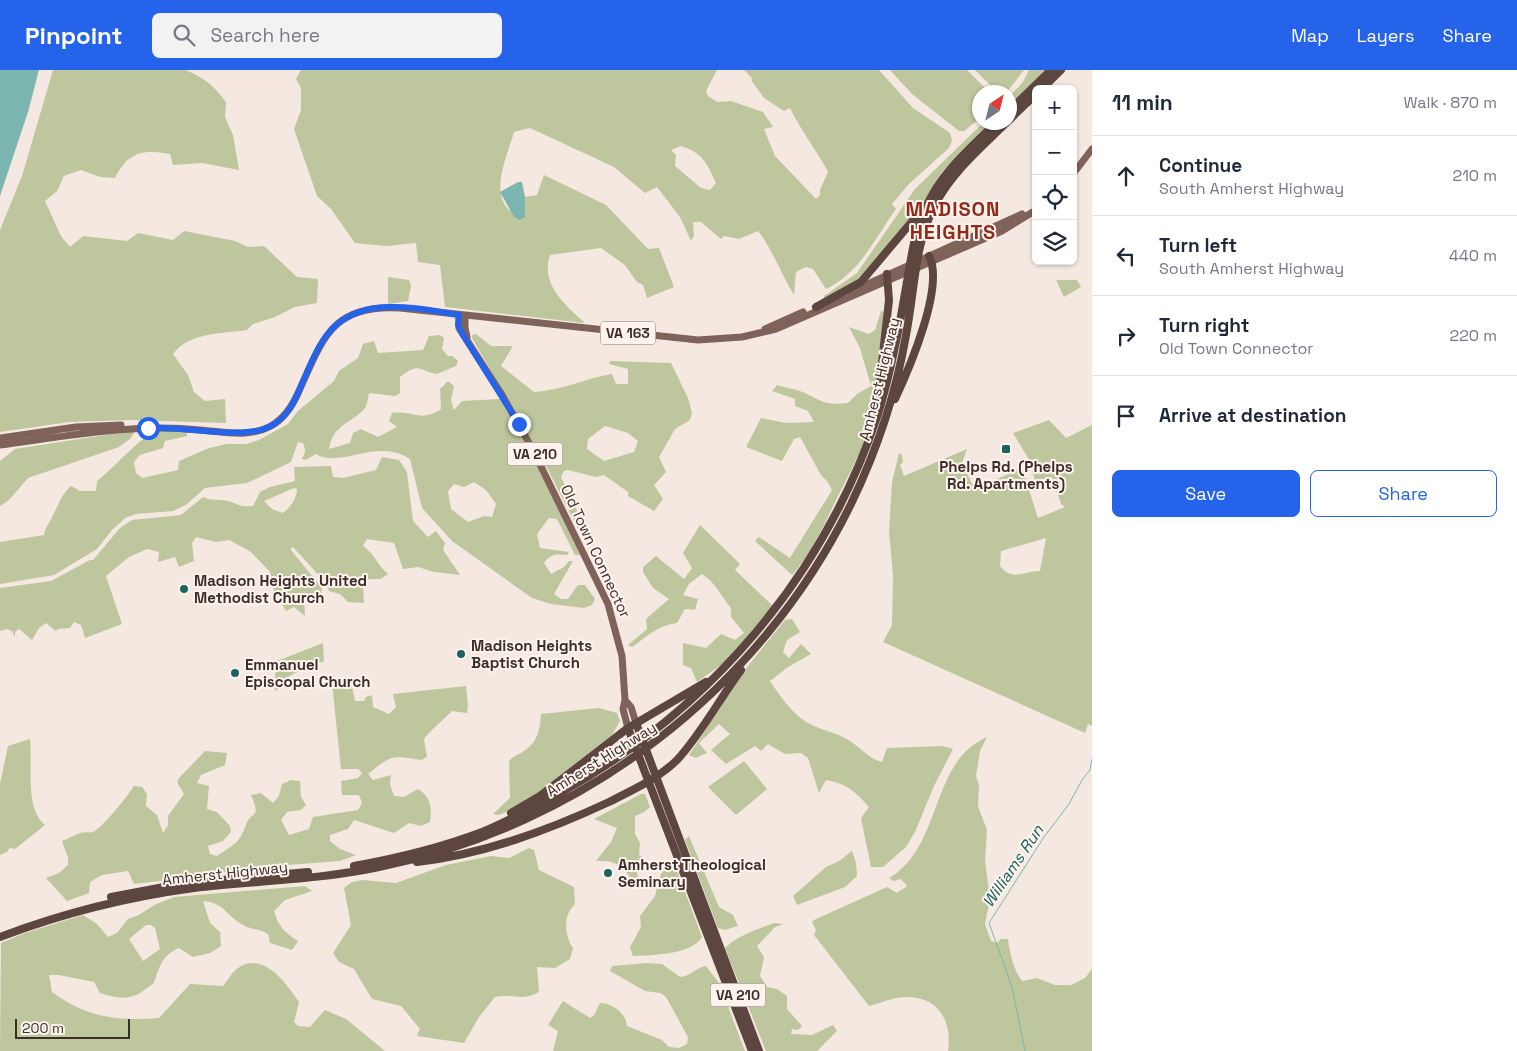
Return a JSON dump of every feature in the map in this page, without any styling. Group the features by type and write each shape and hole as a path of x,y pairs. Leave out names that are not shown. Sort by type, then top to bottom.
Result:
{"highway":[{"path":"1017,104 1052,70"},
{"path":"1046,85 1061,70"},
{"name":"Amherst Highway","path":"1017,112 1032,98"},
{"name":"Amherst Highway","path":"0,932 77,906 134,892 180,884 352,867 435,848 507,821 544,802 614,761 673,717 734,658 767,620 817,546 854,473 870,432 896,348 916,232 932,194 956,163 989,130"},
{"name":"Amherst Highway","path":"0,938 77,911 145,896 380,867 450,848 491,834 536,815 586,788 646,749 695,710 750,654 780,619 840,526 883,429 902,357 919,248 926,225 948,183 999,130"},
{"path":"816,307 861,282 909,226 932,194"},
{"path":"883,429 922,332 933,276 930,260"},
{"path":"870,432 879,394 892,275"},
{"path":"380,867 466,854 521,838 574,818 648,782 680,756 780,619"},
{"path":"435,848 488,825 522,807 702,685 734,658"},
{"name":"Old Town Connector","path":"638,727 759,1051"},
{"name":"Old Town Connector","path":"630,732 752,1051"}],"main road":[{"path":"1077,169 1092,149"},
{"name":"VA 163","path":"758,333 779,322 1002,231 1032,211"},
{"name":"VA 163","path":"260,431 274,424 287,412 322,343 331,330 347,317 362,310 383,307 684,339 724,339 776,329 892,275"},
{"name":"Old Town Connector","path":"462,315 459,328 528,441 608,604 622,656 625,700 622,709 630,732"},
{"path":"0,438 76,427 128,425 183,425 260,431"},
{"path":"0,445 122,430 179,428 248,434 260,431"},
{"name":"Old Town Connector","path":"625,700 631,707 638,727"}],"green space":[{"path":"53,70 186,70 199,76 213,87 226,102 225,117 233,135 239,170 202,163 173,165 170,154 152,152 137,154 131,158 120,169 115,178 100,177 81,170 64,176 57,191 45,201 61,236 70,247 83,236 127,241 138,233 173,240 184,231 235,241 248,247 264,246 297,277 318,279 317,303 295,307 275,317 253,324 247,330 197,338 180,347 173,354 188,375 194,392 205,401 225,399 226,423 133,420 69,422 0,432 0,230 22,176"},
{"path":"301,70 717,70 706,91 708,96 717,102 731,101 763,112 773,127 764,129 775,156 816,199 820,195 820,190 828,172 790,108 784,111 764,98 751,80 753,79 744,70 879,70 913,108 950,133 952,140 949,148 909,184 892,204 896,209 866,254 849,274 826,289 813,269 806,267 796,272 794,295 758,231 739,239 724,236 721,239 701,222 693,222 694,236 691,241 680,217 657,187 645,193 614,167 530,128 514,132 500,183 504,203 510,211 525,217 525,197 537,195 544,175 606,205 648,249 659,248 674,287 647,298 643,285 637,282 625,265 601,248 550,255 548,275 551,285 562,301 585,323 445,307 440,265 418,262 416,243 386,246 355,243 331,209 317,196 294,129 301,110 301,88 296,79","holes":["681,146 700,156 710,169 716,183 710,190 701,188 675,166 676,155 671,150"]},
{"path":"890,70 967,70 982,85 972,85 972,125 964,131 959,131 912,94"},
{"path":"975,70 1024,70 1012,85 990,85"},
{"path":"1029,70 1046,70 1017,98 1017,88 1023,82"},
{"path":"976,130 984,130 943,171 913,219 863,277 824,300 824,296 857,273 915,189"},
{"path":"388,277 409,280 411,286 408,301 388,304"},
{"path":"1056,280 1077,280 1081,287 1064,297"},
{"path":"881,311 884,312 879,382 865,440 818,537 792,575 755,541 759,537 790,558 832,490 821,475 800,437 794,439 782,461 746,447 761,418 786,423 814,422 808,411 795,406 795,399 772,391 777,385 834,404 848,403 857,394 871,386 860,348 849,327 869,334 875,330"},
{"path":"476,334 491,346 513,346 501,366 534,392 554,389 612,374 616,384 628,384 628,369 609,364 610,361 671,363 688,398 692,413 690,420 675,429 659,457 666,472 654,485 663,499 654,511 628,496 628,492 604,475 596,477 568,470 564,471 561,477 588,534 582,537 546,466 472,335","holes":["605,426 628,433 638,441 634,452 604,461 587,449 588,439"]},
{"path":"440,335 444,338 442,349 448,356 453,356 458,361 456,366 437,374 419,368 412,369 400,377 400,393 395,396 369,393 365,408 334,434 329,449 350,443 353,433 361,429 378,437 397,427 389,421 392,413 422,416 441,409 440,389 448,381 454,386 451,400 454,410 462,401 500,399 533,456 580,555 575,555 557,519 549,518 537,534 540,548 569,552 567,555 551,556 544,563 551,574 564,567 569,561 573,561 554,594 561,599 568,599 578,585 585,585 595,599 592,605 584,608 551,604 532,598 452,541 422,508 410,459 398,453 385,451 337,458 326,458 316,454 306,460 301,459 305,452 303,443 298,442 291,462 247,483 205,488 187,504 173,511 136,514 125,518 112,530 97,549 54,575 0,584 0,542 44,535 62,497 71,486 80,491 96,491 97,481 135,446 152,434 163,429 187,430 187,436 165,441 163,448 140,455 134,462 136,473 142,478 178,470 179,461 209,448 227,444 246,444 259,440 288,424 298,411 334,381 339,371 358,358 363,344 374,341 378,353 423,350 429,336","holes":["474,482 486,490 496,504 492,517 484,516 468,522 451,509 448,491 454,484 464,487"]},
{"path":"1049,420 1066,438 1092,425 1092,726 1088,724 1085,733 883,642 892,625 893,576 889,531 892,482 899,453 902,455 903,462 900,465 904,476 967,449 962,463 973,486 979,487 1022,468 1038,518 1065,507 1061,504 1052,477 1035,481 1030,461 1013,433","holes":["1046,538 1040,571 1009,574 1000,566 1001,551"]},
{"path":"131,431 134,433 130,439 119,447 28,478 9,500 0,506 0,461 15,449"},
{"path":"382,457 399,460 407,472 413,521 428,537 436,531 445,543 443,550 460,575 434,572 418,567 403,569 394,543 367,539 363,546 388,574 381,579 369,579 363,587 364,603 348,602 340,594 329,591 325,582 293,547 290,549 322,588 321,595 304,597 305,616 294,607 286,611 274,591 270,572 251,552 229,540 216,542 196,537 192,543 194,561 179,567 175,557 158,562 159,552 147,549 129,557 106,576 122,624 85,638 81,625 74,622 70,628 58,629 56,631 46,623 39,628 32,640 19,629 15,632 15,637 12,631 7,629 0,631 0,588 51,581 93,560 120,528 132,520 181,515 203,497 243,506 253,506 260,492 270,487 295,481 294,467 331,466 333,477 343,478 376,470","holes":["294,488 297,489 293,502 283,513 272,509 264,501"]},
{"path":"700,525 740,564 735,570 773,606 728,660 697,682 691,668 683,665 683,643 706,648 721,634 735,640 744,633 731,617 731,608 715,586 702,574 689,584 683,595 698,599 695,610 685,609 677,623 659,629 632,647 628,645 647,629 646,619 669,599 653,588 643,572 643,567 656,556 684,579 692,568 683,553"},
{"path":"792,619 800,632 787,640 783,652 789,658 801,644 811,654 788,667 770,681 796,714 811,725 845,738 877,761 882,762 887,748 943,746 953,749 934,786 915,832 906,847 883,867 871,867 861,818 869,807 850,789 833,781 826,780 819,793 808,758 801,753 785,754 768,744 761,751 755,746 726,764 711,750 730,734 719,724 699,743 707,753 696,758 689,755 748,666 785,620"},
{"path":"323,643 324,661 291,675 281,684 277,691 268,684 275,678 277,661"},
{"path":"351,682 355,701 364,701 366,697 372,695 373,707 389,714 396,707 393,694 466,686 467,713 452,711 427,735 424,739 427,757 421,760 404,757 392,758 368,774 373,780 391,775 390,784 394,796 404,797 418,789 422,792 430,803 430,822 421,826 409,823 394,833 354,820 348,829 330,835 330,841 340,849 356,855 340,861 236,869 219,874 134,884 128,871 102,875 90,882 89,893 67,901 46,878 59,873 68,865 68,858 62,841 80,833 95,831 116,810 134,786 142,787 147,794 146,806 157,815 163,833 168,825 168,816 184,794 177,782 179,778 205,751 227,753 225,765 201,775 197,783 209,786 207,809 217,812 230,826 231,832 223,841 208,846 210,854 217,856 235,844 241,836 248,820 256,812 251,795 261,793 273,803 279,796 282,784 291,780 300,781 301,797 306,805 301,810 287,812 281,820 289,835 309,829 313,817 358,810 362,803 359,795 342,795 341,781 358,778 362,773 358,769 341,769 332,683"},
{"path":"599,708 617,713 620,721 612,735 539,792 515,808 499,815 493,814 510,798 509,762 513,757 531,746 537,736 541,714"},
{"path":"987,737 980,751 976,776 979,785 978,806 987,830 985,860 990,899 985,924 991,941 997,943 1001,939 1008,939 1014,966 1022,981 1037,978 1055,985 1071,985 1085,978 1092,969 1092,1051 948,1051 949,1038 947,1027 944,1017 938,1009 930,1003 909,997 896,998 869,1006 814,935 816,930 812,922 814,920 887,887 897,893 907,886 901,879 893,881 889,878 906,864 919,846 955,765 968,749"},
{"path":"30,739 32,797 38,817 45,825 15,849 10,848 7,852 0,855 0,784 8,746"},
{"path":"744,761 767,789 736,815 708,787"},
{"path":"641,794 645,794 650,807 635,816 635,834 640,843 639,855 645,859 635,866 638,876 636,883 633,883 619,865 609,861 596,861 611,842 617,828 594,819"},
{"path":"689,836 719,907 733,915 738,926 725,930 718,928 685,840"},
{"path":"529,848 534,850 539,870 574,887 575,904 568,914 566,925 568,937 573,948 570,959 555,968 537,967 539,992 522,997 495,997 479,1017 464,1043 417,1036 420,1029 401,1006 372,999 354,969 339,962 333,953 351,925 344,888 352,882 362,880 396,883 446,865 491,856 509,858"},
{"path":"852,851 856,863 857,876 845,887 797,905 793,896 826,867 839,861"},
{"path":"673,860 702,937 697,943 680,951 633,956 630,947 641,927 640,916 655,896 661,874"},
{"path":"305,886 312,891 285,900 274,911 283,929 298,941 292,950 270,943 268,934 243,925 216,904 203,901 210,923 220,932 221,946 210,953 193,957 179,948 169,954 163,961 153,984 130,997 113,997 100,993 94,982 59,975 49,975 52,992 65,1001 103,1016 129,1019 159,1018 190,984 223,986 238,968 256,963 265,966 281,979 299,1002 294,1022 298,1026 310,1027 325,1010 346,1019 385,1051 0,1051 1,943 25,933 83,915 97,924 108,937 117,933 128,919 174,897","holes":["146,925 151,925 155,928 160,949 143,961 129,939"]},
{"path":"774,923 784,924 775,927 757,946 764,957 760,976 767,987 777,989 787,996 787,1009 802,1026 798,1030 792,1029 791,1034 812,1035 833,1025 837,1031 817,1051 766,1051 725,948 742,936"},
{"path":"646,963 662,964 680,977 706,966 719,983 745,1051 553,1051 558,1031 548,1025 563,1001 590,1018 594,1015 600,1003 605,1003 621,1013 627,1026 662,1040 669,1047 679,1048 687,1044 688,1037 666,997 660,993 645,991 610,971 612,966"}],"water":[{"path":"0,70 39,70 28,112 0,196"},
{"path":"518,182 522,182 525,197 525,217 520,220 514,217 500,192"}],"waterway":[{"name":"Williams Run","path":"1025,1051 1012,987 989,923 1044,837 1069,804 1082,780 1090,770 1092,759"}],"place":[{"name":"Phelps Rd. (Phelps Rd. Apartments)","path":"1006,449"},
{"name":"Madison Heights United Methodist Church","path":"184,589"},
{"name":"Madison Heights Baptist Church","path":"461,654"},
{"name":"Emmanuel Episcopal Church","path":"235,673"},
{"name":"Amherst Theological Seminary","path":"608,873"}],"district":[{"name":"MADISON HEIGHTS","path":"953,220"}],"route":[{"path":"148,428 179,428 248,434 268,428 280,420 290,409 318,349 331,330 347,317 362,310 378,308 400,308 459,315 459,328 519,424"}]}
